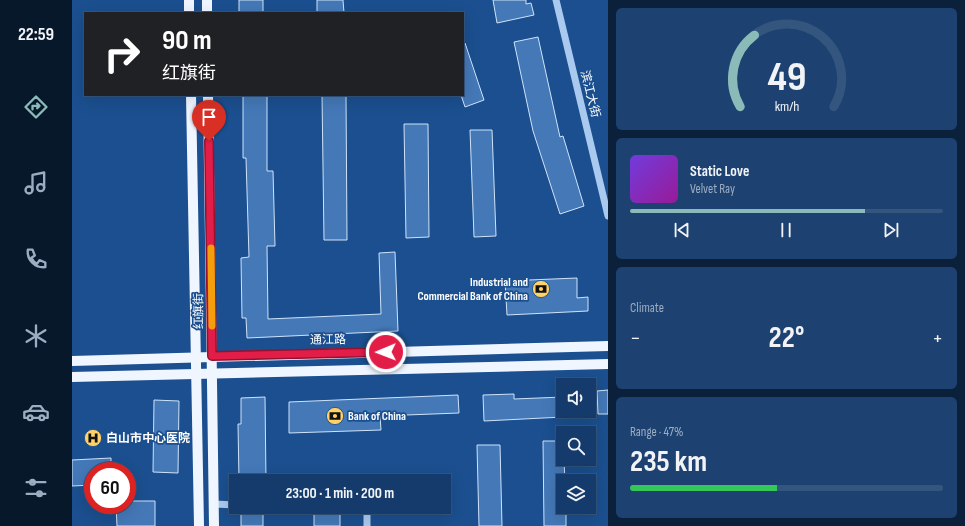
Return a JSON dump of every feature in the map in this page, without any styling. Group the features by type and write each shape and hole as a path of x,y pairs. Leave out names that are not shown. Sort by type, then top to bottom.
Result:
{"main road":[{"path":"189,0 189,12"},
{"path":"207,0 207,12"},
{"path":"191,96 200,526"},
{"name":"红旗街","path":"208,96 214,526"},
{"name":"通江路","path":"72,361 196,356 608,346"},
{"path":"72,377 608,364"}],"street":[{"name":"滨江大街","path":"556,0 608,216"},
{"path":"214,504 229,505"},
{"path":"367,514 367,526"}],"building":[{"path":"239,0 263,0 263,12 239,12"},
{"path":"317,0 343,0 344,12 317,12"},
{"path":"493,0 526,0 526,4 531,3 534,15 497,23"},
{"path":"538,37 560,137 563,136 584,206 560,214 533,131 514,42"},
{"path":"464,44 484,100 465,107 461,96 464,96"},
{"path":"243,96 267,96 267,171 273,171 275,246 267,246 268,319 381,314 379,253 395,252 398,331 247,338 246,318 242,318 241,258 249,257 246,158 243,158"},
{"path":"322,96 346,96 347,240 324,240"},
{"path":"404,124 428,124 429,237 406,238"},
{"path":"470,130 492,130 496,236 474,237"},
{"name":"Industrial and Commercial Bank of China","path":"577,278 577,298 588,297 588,311 507,315 505,281"},
{"path":"608,390 608,414 598,414 597,391"},
{"path":"514,394 514,399 556,397 556,417 484,421 483,395"},
{"name":"Bank of China","path":"458,395 459,413 380,416 381,430 289,433 289,402"},
{"path":"265,397 266,474 239,474 238,424 241,424 241,398"},
{"path":"154,400 179,401 178,473 153,472"},
{"path":"543,441 556,441 556,466 564,466 565,474 556,474 556,514 566,514 566,526 544,526"},
{"path":"477,445 500,445 502,526 479,526"},
{"path":"111,458 111,462 84,462 84,485 72,486 72,460"},
{"path":"136,501 155,501 155,526 117,526 116,514 136,514"},
{"path":"241,514 263,514 263,526 241,526"},
{"path":"314,514 340,514 340,526 314,526"}],"slow traffic":[{"path":"211,248 212,326"}],"place":[{"name":"Industrial and Commercial Bank of China","path":"541,289"},
{"name":"Bank of China","path":"335,416"},
{"name":"白山市中心医院","path":"93,438"}],"route":[{"path":"209,141 212,356 386,352"}]}
